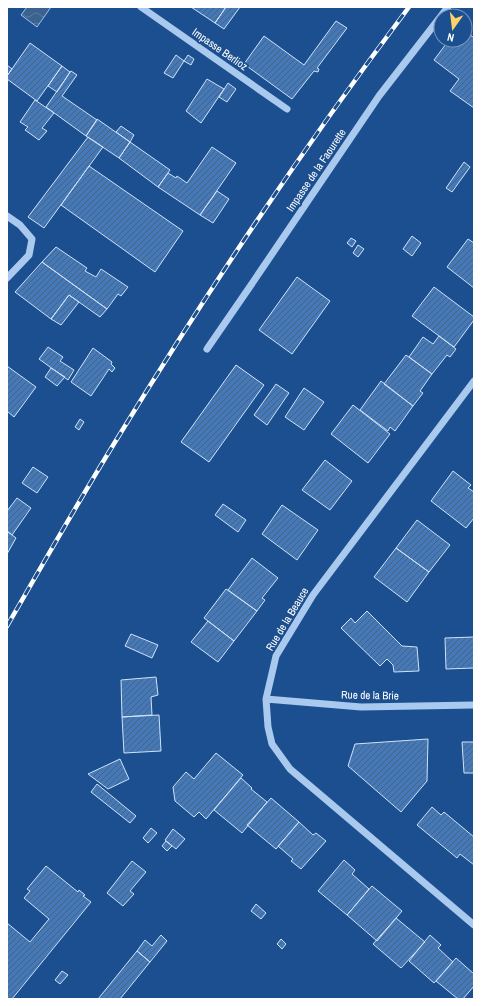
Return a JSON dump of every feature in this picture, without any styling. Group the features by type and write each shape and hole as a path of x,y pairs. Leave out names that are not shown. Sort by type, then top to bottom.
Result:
{"street":[{"name":"Impasse Berlioz","path":"141,7 287,109"},
{"name":"Impasse de la Faourette","path":"207,349 379,96 448,7"},
{"path":"7,216 20,225 32,239 29,255 7,278"},
{"name":"Rue de la Beauce","path":"474,381 313,595 276,656 266,699 268,726 272,744 290,769 474,925"},
{"name":"Rue de la Brie","path":"266,699 361,708 474,704"}],"water":[{"path":"27,7 51,7 37,27 21,15"}],"building":[{"path":"191,7 226,7 215,23"},
{"path":"226,7 240,7 224,29 215,23"},
{"path":"336,21 347,28 317,68 319,69 318,72 314,71 292,99 244,64 264,36 304,65"},
{"path":"473,37 474,38 474,108 450,91 459,79 434,60 443,48 473,48"},
{"path":"30,43 62,66 37,101 7,79 7,76"},
{"path":"176,55 184,61 173,78 164,73"},
{"path":"188,55 194,59 191,65 184,61"},
{"path":"7,65 12,69 7,76"},
{"path":"62,66 70,72 57,92 48,86"},
{"path":"71,71 77,75 62,96 97,120 86,136 46,107"},
{"path":"207,79 224,89 201,123 186,111"},
{"path":"228,83 236,89 227,102 219,97"},
{"path":"35,100 54,113 42,128 47,131 39,140 25,130 28,127 20,122"},
{"path":"97,119 130,142 119,158 86,136"},
{"path":"121,126 134,135 130,142 116,132"},
{"path":"88,137 103,147 44,228 28,217"},
{"path":"130,142 170,170 158,187 119,158"},
{"path":"212,147 236,163 200,215 158,187 168,173 176,178 177,176 187,183"},
{"path":"464,162 470,167 452,192 446,188"},
{"path":"89,166 183,231 155,272 61,205"},
{"path":"217,191 229,199 213,223 200,215"},
{"path":"412,236 421,243 412,256 403,249"},
{"path":"351,238 356,241 352,247 347,243"},
{"path":"468,239 474,243 474,288 447,267"},
{"path":"358,245 364,249 358,257 353,253"},
{"path":"56,247 87,268 85,271 96,277 101,269 128,287 121,296 118,294 107,309 42,262"},
{"path":"42,262 107,309 100,317 69,295 51,319 15,292"},
{"path":"297,277 330,301 292,354 259,330"},
{"path":"434,287 474,317 474,320 454,347 412,316"},
{"path":"69,295 79,302 61,325 51,319"},
{"path":"439,336 456,349 450,357 447,355 432,374 409,357 423,337 433,344"},
{"path":"48,347 63,357 60,361 74,370 68,380 39,359"},
{"path":"93,348 112,362 111,364 115,368 112,372 109,369 91,396 71,382"},
{"path":"406,355 432,374 420,391 423,393 413,406 384,384"},
{"path":"236,365 264,385 209,462 181,442"},
{"path":"7,366 36,387 14,417 7,411"},
{"path":"51,368 65,377 57,386 45,377"},
{"path":"381,381 413,406 395,431 390,427 388,431 360,410"},
{"path":"276,384 289,393 267,425 254,415"},
{"path":"304,388 324,402 304,430 285,417"},
{"path":"353,405 390,434 368,463 331,434"},
{"path":"80,419 84,422 79,430 75,427"},
{"path":"325,460 352,481 330,510 302,490"},
{"path":"33,467 48,477 37,493 22,483"},
{"path":"453,471 471,485 468,488 474,492 474,518 466,528 431,501"},
{"path":"17,498 31,508 12,535 7,531 7,511"},
{"path":"223,504 246,520 238,532 215,515"},
{"path":"282,505 318,530 297,560 262,534"},
{"path":"417,520 450,545 429,572 396,548"},
{"path":"7,531 16,538 7,554"},
{"path":"396,548 429,572 407,602 374,577"},
{"path":"252,558 278,578 262,598 265,600 257,611 228,590"},
{"path":"226,589 257,611 234,641 204,618"},
{"path":"367,611 402,646 417,647 419,671 394,672 393,665 387,659 380,666 341,628 351,618 355,623"},
{"path":"208,621 234,641 218,662 191,642"},
{"path":"131,634 158,645 152,658 125,646"},
{"path":"474,637 474,668 446,669 445,638"},
{"path":"156,677 158,695 151,697 152,715 122,717 121,680"},
{"path":"159,715 161,751 124,753 122,717"},
{"path":"428,739 427,781 401,812 348,766 355,744"},
{"path":"462,742 474,742 474,773 464,773"},
{"path":"216,753 243,775 206,819 199,812 194,817 175,801 173,787 186,772 194,779"},
{"path":"120,759 129,779 108,789 88,774"},
{"path":"241,778 252,788 251,789 267,802 242,833 214,810"},
{"path":"97,784 136,816 130,823 91,792"},
{"path":"271,798 299,822 276,849 247,825"},
{"path":"432,807 441,815 444,812 474,837 474,865 460,854 457,858 417,825"},
{"path":"299,822 313,835 316,833 326,841 301,869 291,861 293,859 278,846"},
{"path":"151,828 157,833 148,843 143,838"},
{"path":"173,829 185,839 176,849 165,840"},
{"path":"166,841 172,846 167,851 162,846"},
{"path":"344,860 355,870 352,874 369,889 347,915 318,891"},
{"path":"132,861 146,872 130,891 134,894 123,906 107,893"},
{"path":"46,866 78,892 79,890 85,895 83,896 91,902 12,999 7,999 7,923 30,942 49,919 24,898 30,891 27,889"},
{"path":"372,886 402,911 377,941 347,915"},
{"path":"256,904 266,913 261,919 251,911"},
{"path":"396,918 425,942 401,968 373,944"},
{"path":"161,935 167,941 150,962 137,951 145,940 152,946"},
{"path":"430,935 441,945 438,948 453,962 434,983 409,961"},
{"path":"281,939 286,944 282,949 277,944"},
{"path":"137,951 150,962 120,999 98,999"},
{"path":"456,958 474,974 474,986 463,999 458,999 436,981"},
{"path":"62,971 68,975 60,984 55,980"}],"railway":[{"path":"7,626 105,458 224,270 333,111 409,7"}]}
